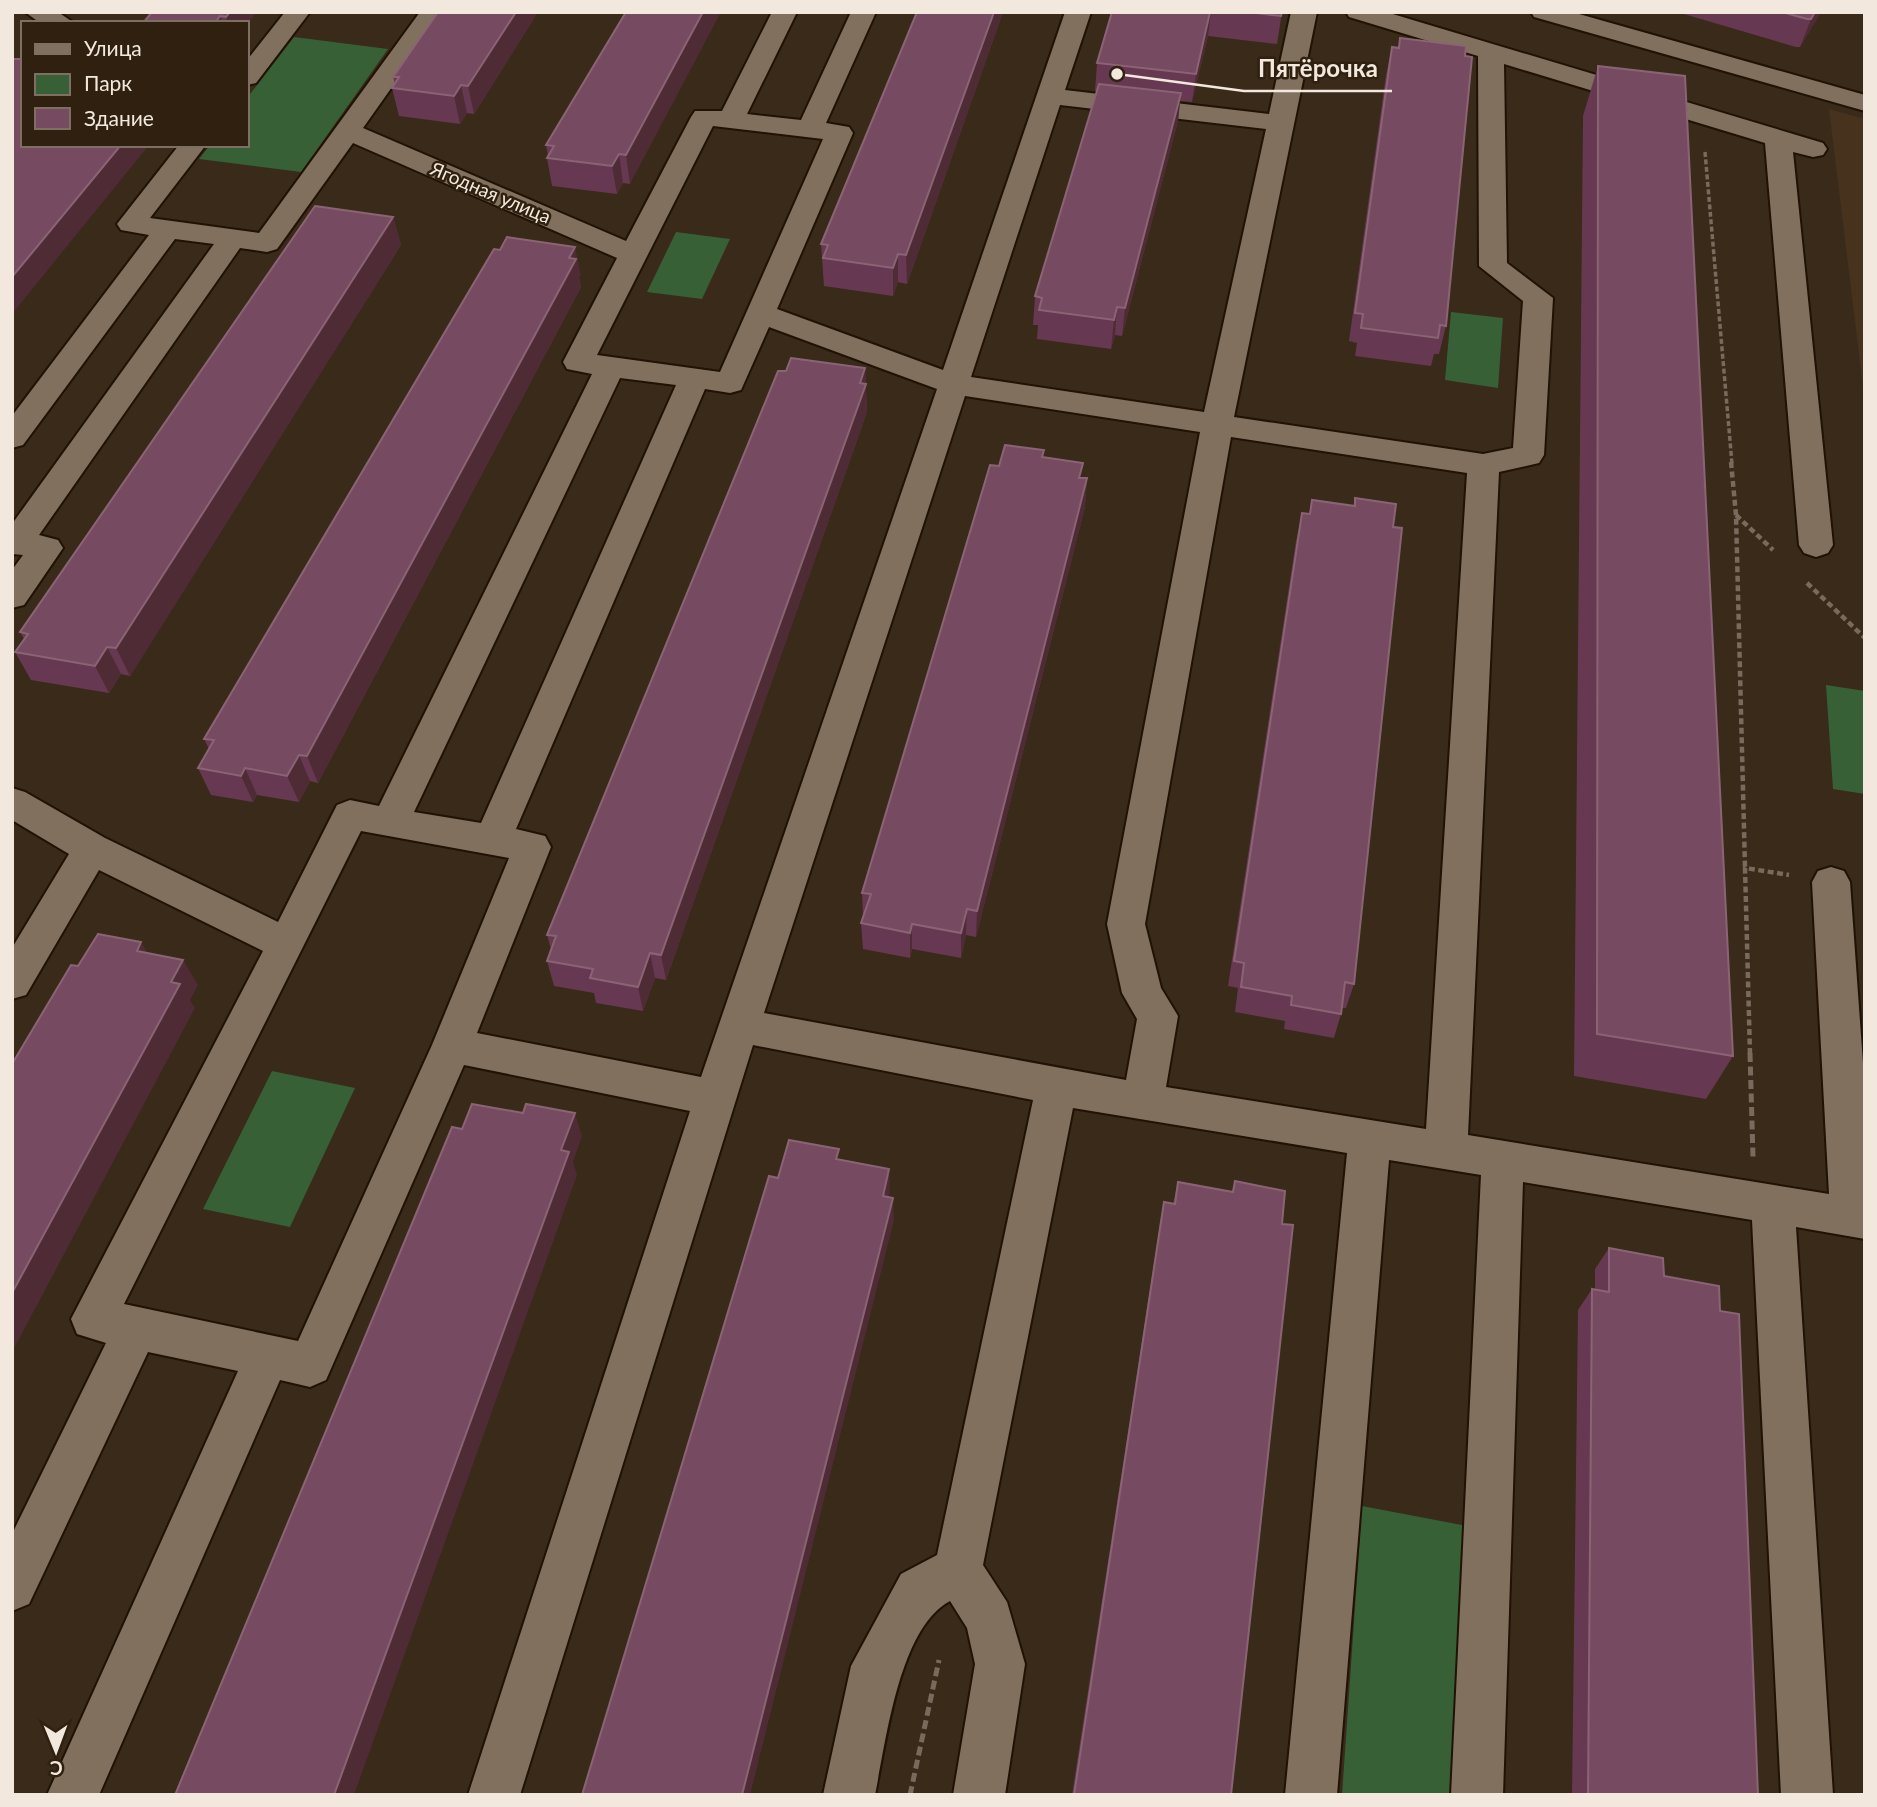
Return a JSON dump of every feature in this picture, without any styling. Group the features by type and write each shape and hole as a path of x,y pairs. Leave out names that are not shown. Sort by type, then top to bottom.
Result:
{"street":[{"path":"37,12 57,21"},
{"path":"248,76 298,12"},
{"path":"191,147 131,224 267,243 433,12"},
{"path":"731,120 785,12"},
{"path":"810,130 864,12"},
{"path":"494,1795 715,1098 1078,12"},
{"path":"1143,1100 1158,1016 1142,993 1126,924 1217,425 1304,12"},
{"path":"1358,12 1813,149"},
{"path":"1543,12 1865,103"},
{"path":"760,313 954,385 1483,465 1528,455 1538,298 1493,266 1491,52"},
{"path":"1050,96 1280,123"},
{"path":"704,117 810,130 839,133 730,383 578,362 704,117"},
{"name":"Ягодная улица","path":"348,131 633,254"},
{"path":"1778,139 1816,545"},
{"path":"12,438 168,229"},
{"path":"12,596 46,548 14,543 232,239"},
{"path":"390,822 610,367"},
{"path":"492,841 694,379"},
{"path":"1446,1149 1483,465"},
{"path":"12,802 92,849 286,944"},
{"path":"350,816 492,841 532,847 452,1045 310,1365 93,1319 350,816"},
{"path":"12,983 92,849"},
{"path":"740,1025 1056,1087 1764,1200 1858,1218 1831,882"},
{"path":"452,1045 715,1098"},
{"path":"979,1795 1000,1664 990,1619 958,1570 1056,1087"},
{"path":"1311,1795 1370,1137"},
{"path":"1477,1795 1503,1158"},
{"path":"1764,1200 1807,1795"},
{"path":"12,1587 136,1328"},
{"path":"73,1795 268,1355"},
{"path":"849,1795 876,1666 918,1591 958,1570"}],"path":[{"path":"1702,116 1736,515 1745,868 1764,1200"},
{"path":"1745,868 1831,882"},
{"path":"911,1795 941,1649"}],"shaded area":[{"path":"1829,109 1865,119 1865,404"}],"green space":[{"path":"294,37 388,49 301,172 199,159 208,147 248,147 248,97"},
{"path":"676,232 730,239 702,299 647,292"},
{"path":"1451,312 1503,318 1498,388 1445,380"},
{"path":"1826,685 1865,691 1865,794 1833,789"},
{"path":"272,1071 355,1088 290,1227 203,1209"},
{"path":"1362,1506 1467,1526 1457,1795 1342,1795"}],"building":[{"path":"152,12 230,12 226,17 220,16 216,21 145,21"},
{"path":"438,12 516,12 468,86 461,85 454,96 392,88 399,77 393,77"},
{"path":"626,12 703,12 626,155 619,154 612,166 547,158 554,146 546,145"},
{"path":"917,12 994,12 906,255 898,254 893,268 823,258 828,245 821,244"},
{"path":"1112,12 1210,12 1196,74 1097,63"},
{"path":"1248,12 1282,12 1281,16"},
{"path":"1782,12 1815,12 1811,19 1807,19"},
{"path":"1400,38 1466,46 1465,56 1472,57 1446,326 1440,325 1438,338 1361,328 1363,314 1355,313 1392,47 1399,48"},
{"path":"12,59 21,59 21,147 119,147 12,277"},
{"path":"1598,66 1685,76 1733,1056 1597,1034"},
{"path":"1099,84 1181,93 1125,308 1117,307 1114,320 1039,310 1042,298 1035,296"},
{"path":"315,206 393,217 116,648 107,647 95,666 15,652 28,634 20,632"},
{"path":"507,237 575,247 569,258 576,259 307,756 299,755 287,776 245,768 241,776 198,768 214,740 204,739 494,249 500,250"},
{"path":"791,358 865,368 860,383 866,384 661,955 650,953 638,987 590,978 593,969 547,961 556,936 547,935 778,371 786,371"},
{"path":"1005,445 1044,450 1042,457 1083,463 1079,478 1087,478 977,911 967,909 961,933 912,924 910,933 861,923 871,894 862,893 990,465 999,466"},
{"path":"1355,498 1396,504 1393,527 1402,528 1354,984 1345,982 1341,1014 1291,1005 1292,996 1241,987 1244,963 1234,961 1302,513 1310,514 1312,500 1355,506"},
{"path":"98,934 141,942 137,951 183,960 171,982 180,984 12,1293 12,1064 71,965 78,966"},
{"path":"472,1104 523,1113 526,1104 575,1113 561,1150 569,1152 334,1795 175,1795 452,1127 462,1129"},
{"path":"789,1140 839,1149 836,1159 889,1169 883,1196 893,1198 742,1795 582,1795 769,1176 778,1178"},
{"path":"1235,1181 1285,1191 1282,1224 1293,1225 1231,1795 1074,1795 1164,1202 1175,1204 1178,1182 1233,1192"},
{"path":"1609,1248 1663,1258 1664,1276 1719,1286 1720,1311 1739,1314 1758,1795 1588,1795 1592,1289 1609,1292"}],"place":[{"name":"Пятёрочка","path":"1117,74"}]}
